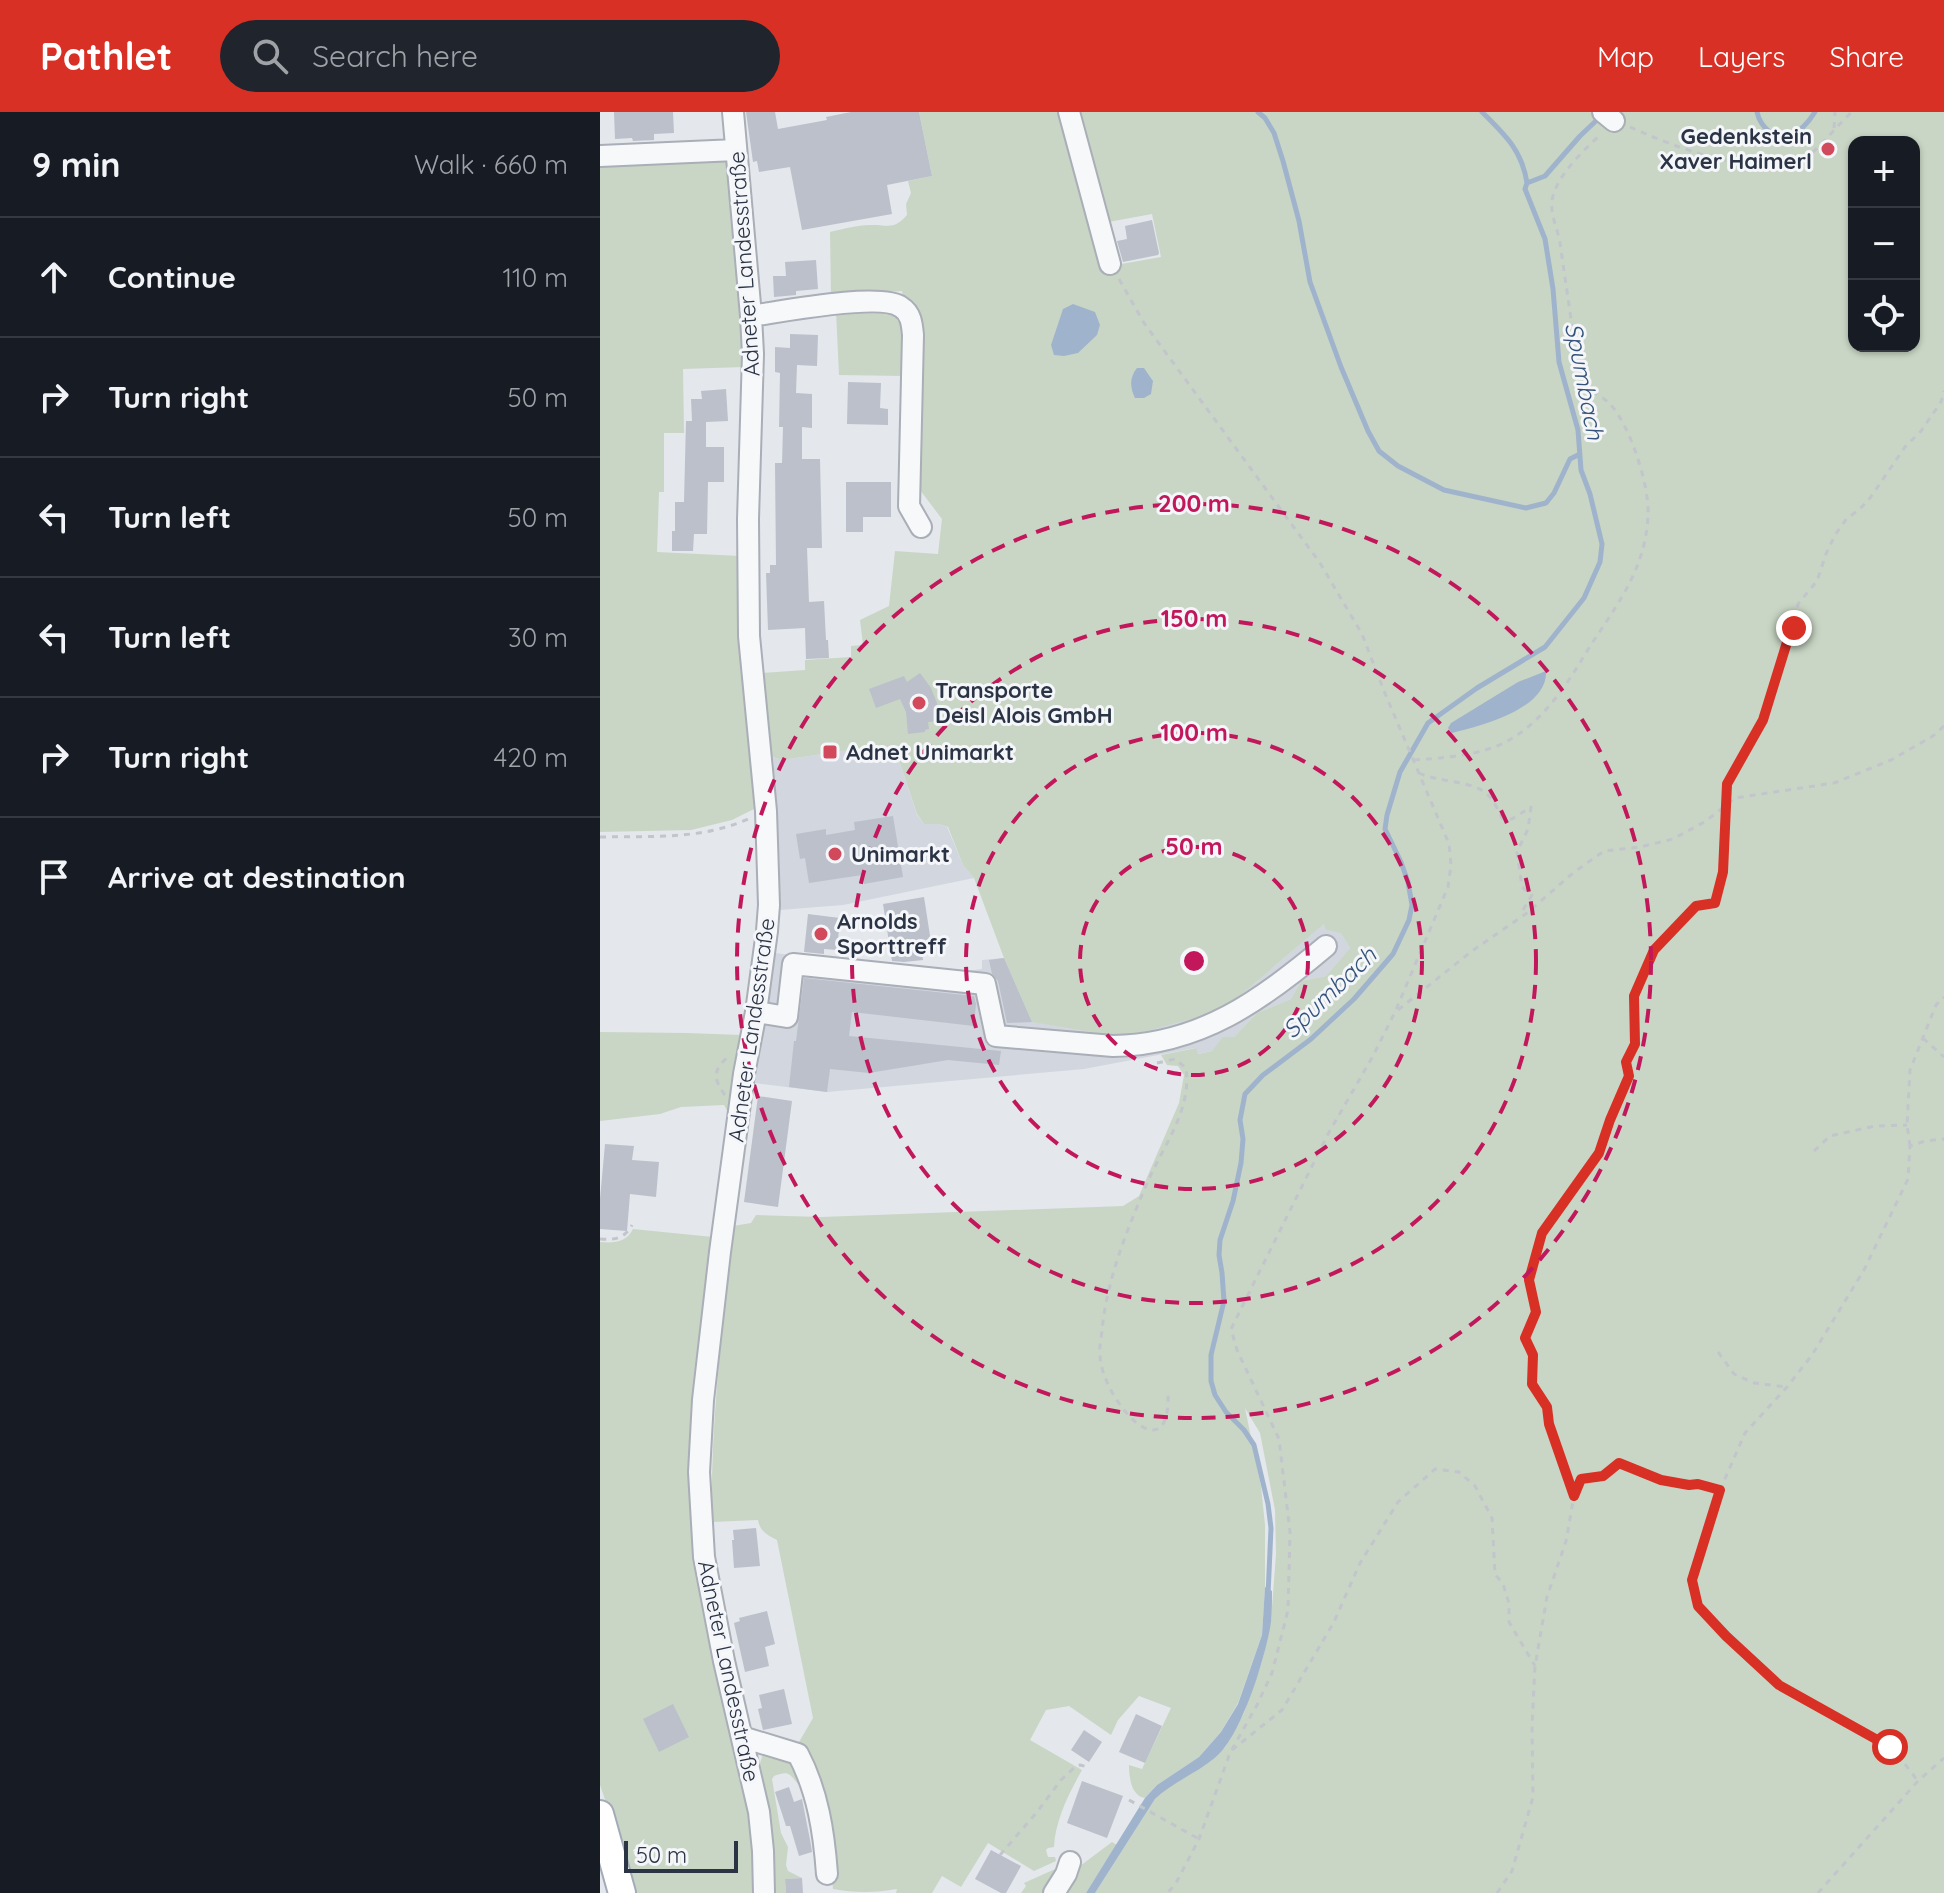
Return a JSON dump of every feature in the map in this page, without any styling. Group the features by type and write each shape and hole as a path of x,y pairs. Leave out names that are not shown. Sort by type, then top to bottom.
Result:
{"main road":[{"path":"600,1814 622,1893"}],"street":[{"name":"Adneter Landesstraße","path":"733,112 753,354 748,519 749,636 766,811 769,905 722,1237 703,1400 699,1472 704,1557 718,1636 759,1812 764,1893"},
{"path":"1069,112 1110,264"},
{"path":"600,156 736,150"},
{"path":"751,316 882,301 902,307 909,314 913,335 909,506 921,527"},
{"path":"756,1012 787,1017 793,964 985,984 996,1036 1130,1046 1166,1040 1206,1028 1278,984 1326,946"},
{"path":"742,1737 798,1754 820,1817 827,1874"},
{"path":"1054,1893 1070,1862"}],"path":[{"path":"1834,129 1835,112"},
{"path":"1414,760 1465,755 1497,746 1519,734 1568,683 1619,605 1642,553 1648,515 1647,488 1625,426 1609,403 1584,383 1577,363 1559,235 1551,202 1557,185 1609,116 1665,143 1749,166 1776,166 1805,159 1852,112"},
{"path":"1110,264 1144,323 1320,563 1362,634 1449,844 1451,865 1448,887 1395,1012 1328,1134 1231,1329 1237,1350 1279,1439 1290,1532 1288,1610 1272,1673 1230,1753 1199,1839 1175,1885 1167,1893"},
{"path":"1574,1496 1549,1424 1547,1407 1532,1384 1533,1355 1525,1338 1536,1312 1529,1280 1542,1233 1599,1153 1629,1076 1626,1062 1635,1044 1634,996 1654,950 1696,906 1715,903 1723,872 1727,784 1763,720 1794,628 1798,604 1817,581 1835,535 1847,518 1870,498 1905,447 1921,431 1941,402 1944,391"},
{"path":"1395,1012 1604,851 1673,839 1706,821 1735,798 1834,783 1891,760 1933,736 1944,726"},
{"path":"1419,773 1474,786 1486,792 1502,818 1512,819 1531,807 1528,829 1517,852 1522,887 1532,895 1519,918"},
{"path":"600,837 663,837 705,832 766,811"},
{"path":"1918,1781 1890,1747 1779,1685 1698,1606 1692,1580 1720,1490 1745,1433 1812,1355 1864,1270 1908,1179 1910,1070 1925,1028 1936,1005 1944,997"},
{"path":"1923,1038 1944,1057"},
{"path":"1157,1063 1175,1059 1181,1063 1186,1068 1187,1089 1180,1115 1148,1181 1116,1260 1107,1292 1100,1355 1110,1392 1123,1411 1143,1429 1157,1430 1165,1423 1169,1409 1168,1390"},
{"path":"1814,1151 1830,1136 1875,1126 1907,1125"},
{"path":"1910,1146 1944,1139"},
{"path":"600,1239 618,1238 628,1232 632,1225"},
{"path":"1718,1352 1734,1374 1754,1383 1787,1387"},
{"path":"1497,1893 1512,1871 1533,1797 1535,1666 1547,1597 1566,1541 1574,1496 1581,1479 1603,1476 1619,1463 1661,1480 1720,1490"},
{"path":"1230,1753 1282,1710 1334,1622 1360,1563 1398,1502 1435,1469 1459,1472 1475,1486 1492,1518 1495,1574 1503,1584 1509,1603 1509,1622 1535,1666"},
{"path":"1818,1893 1918,1781 1944,1758"},
{"path":"1000,1855 1061,1780 1076,1766 1088,1767"},
{"path":"1129,1800 1199,1839"}],"shaded area":[{"path":"888,746 897,754 917,815 924,824 947,827 963,865 974,878 843,905 780,910 773,757 782,760"},
{"path":"1325,923 1326,930 1341,932 1350,948 1326,976 1301,981 1291,999 1257,1013 1234,1037 1212,1051 1197,1054 1195,1048 1084,1069 827,1092 754,1083 775,953 943,974 982,969 982,960 1004,958 1032,1022 1218,1012"}],"green space":[{"path":"919,112 1065,112 1110,266 1161,257 1152,214 1103,223 1072,112 1944,112 1944,1893 1095,1893 1155,1799 1216,1757 1226,1746 1244,1713 1262,1662 1271,1621 1276,1554 1275,1510 1260,1433 1245,1408 1261,1486 1265,1525 1262,1635 1238,1703 1221,1732 1199,1757 1157,1785 1145,1798 1134,1790 1129,1765 1142,1769 1171,1708 1139,1696 1118,1720 1111,1735 1069,1706 1046,1710 1030,1740 1082,1770 1060,1817 1054,1847 1046,1850 1048,1857 1055,1857 1056,1861 1034,1871 988,1843 961,1887 942,1876 932,1893 896,1893 897,1889 865,1892 833,1889 827,1827 799,1742 813,1718 777,1540 763,1530 758,1520 712,1522 715,1411 733,1226 751,1223 756,1215 821,1217 1123,1206 1139,1196 1179,1103 1184,1075 1178,1066 1167,1065 1161,1055 1196,1048 1198,1054 1212,1051 1223,1037 1234,1037 1257,1013 1291,999 1301,981 1326,976 1350,948 1341,933 1326,930 1324,924 1218,1012 1123,1037 1032,1022 974,878 963,865 948,827 924,824 917,814 897,754 888,746 877,746 782,760 773,757 762,673 805,670 805,660 851,657 851,646 863,645 860,620 889,606 895,551 938,554 942,519 920,490 916,470 920,326 914,309 903,297 902,291 831,297 830,232 898,223 907,215 906,204 911,193 908,181 932,176"},
{"path":"728,160 733,242 744,314 744,367 683,369 684,433 664,433 664,492 659,492 657,552 740,556 739,630 756,808 732,820 691,830 600,832 600,164"},
{"path":"836,311 891,311 905,323 905,376 839,375"},
{"path":"600,1032 742,1035 728,1112 724,1105 681,1107 660,1114 600,1121"},
{"path":"633,1229 713,1237 694,1412 740,1770 754,1845 754,1893 634,1893 600,1785 600,1242 619,1241"},
{"path":"786,1753 804,1786 786,1773 772,1779 781,1833 788,1847 786,1865 788,1871 802,1878 785,1879 786,1893 773,1893 773,1844 760,1763 763,1754"},
{"path":"1112,1842 1117,1845 1086,1893 1059,1893 1080,1866"},
{"path":"1058,1870 1049,1893 1021,1893 1026,1886 1024,1883"}],"water":[{"path":"1073,304 1095,312 1100,325 1097,335 1078,353 1054,355 1051,345 1063,309"},
{"path":"1137,368 1144,368 1153,381 1151,394 1144,398 1135,398 1132,390 1132,379"},
{"path":"1546,671 1544,684 1536,696 1511,714 1452,733 1448,728 1451,723 1518,682"},
{"path":"1265,1587 1272,1591 1268,1637 1244,1714 1235,1731 1216,1757 1155,1799 1095,1893 1086,1893 1145,1798 1157,1785 1199,1757 1221,1732 1238,1704 1262,1635"}],"building":[{"path":"614,112 673,112 674,133 654,134 654,140 615,139"},
{"path":"746,112 775,112 778,129 851,112 919,112 932,176 887,185 892,214 802,230 790,167 759,172 757,161 753,162"},
{"path":"1152,220 1158,255 1123,262 1117,241 1127,239 1125,226"},
{"path":"816,260 818,289 774,297 773,276 786,276 785,262"},
{"path":"790,334 818,335 817,366 797,365 796,393 812,394 812,428 802,427 802,459 820,459 822,548 807,548 809,602 824,601 829,658 806,659 805,628 768,630 766,573 770,573 770,565 776,565 775,463 782,463 783,427 779,427 780,373 775,372 775,347 790,348"},
{"path":"848,382 881,383 880,408 888,409 888,425 847,424"},
{"path":"726,389 728,421 706,422 706,447 724,447 724,482 708,482 707,534 694,534 693,551 672,551 675,502 684,502 686,421 692,421 691,399 702,399 701,391"},
{"path":"846,482 891,482 891,517 863,517 863,532 846,532"},
{"path":"920,673 937,703 939,721 928,722 929,729 925,732 908,734 906,712 900,699 876,708 869,689 904,676 907,682"},
{"path":"893,816 903,877 864,884 862,875 809,883 805,858 800,859 796,834 826,829 826,835 855,830 854,822"},
{"path":"924,897 931,942 921,944 923,960 892,961 883,904"},
{"path":"808,914 840,918 837,950 824,949 824,954 804,952"},
{"path":"1004,958 1032,1022 1007,1023 998,981 992,974 989,960"},
{"path":"804,978 974,996 974,1026 852,1012 849,1036 1001,1051 999,1065 948,1060 869,1073 830,1069 827,1092 789,1087"},
{"path":"758,1096 792,1101 778,1207 744,1202"},
{"path":"605,1144 634,1146 632,1160 659,1162 656,1197 630,1194 627,1231 600,1229"},
{"path":"756,1528 760,1566 734,1568 733,1530"},
{"path":"767,1611 775,1644 765,1647 769,1666 745,1672 734,1623 740,1621 739,1618"},
{"path":"784,1689 792,1724 763,1730 758,1709 762,1708 759,1695"},
{"path":"673,1704 689,1737 659,1752 643,1719"},
{"path":"1136,1714 1162,1726 1145,1763 1119,1752"},
{"path":"1084,1730 1102,1742 1089,1762 1071,1750"},
{"path":"1082,1781 1123,1796 1107,1838 1067,1823"},
{"path":"789,1787 794,1802 802,1799 811,1845 812,1852 799,1856 775,1792"},
{"path":"991,1850 1021,1866 1006,1893 975,1879"},
{"path":"802,1878 803,1893 786,1893 785,1879"}],"waterway":[{"path":"1258,112 1274,133 1283,161 1299,221 1310,282 1341,367 1379,451 1398,466 1444,490 1526,508 1546,503 1570,459 1580,454"},
{"path":"1482,112 1517,152 1527,183"},
{"path":"1757,112 1769,131 1785,137 1802,128 1815,112"},
{"name":"Spumbach","path":"1268,1595 1271,1528 1254,1445 1226,1412 1215,1395 1211,1381 1211,1355 1224,1301 1220,1240 1241,1163 1243,1139 1240,1120 1245,1094 1263,1075 1311,1039 1354,999 1393,954 1409,920 1412,905 1401,862 1385,829 1387,815 1400,772 1428,723 1477,688 1545,647 1584,598 1600,562 1602,544 1581,470 1578,430 1559,362 1545,239 1525,189 1527,183 1545,176 1599,118"}],"place":[{"name":"Gedenkstein Xaver Haimerl","path":"1828,149"},
{"name":"Transporte Deisl Alois GmbH","path":"919,703"},
{"name":"Adnet Unimarkt","path":"830,752"},
{"name":"Unimarkt","path":"835,854"},
{"name":"Arnolds Sporttreff","path":"821,934"}],"route":[{"path":"1794,628 1763,720 1727,784 1723,872 1715,903 1696,906 1654,950 1634,996 1635,1044 1626,1062 1629,1076 1599,1153 1542,1233 1529,1280 1536,1312 1525,1338 1533,1355 1532,1384 1547,1407 1549,1424 1574,1496 1581,1479 1603,1476 1619,1463 1661,1480 1720,1490 1692,1580 1698,1606 1779,1685 1890,1747"}]}
